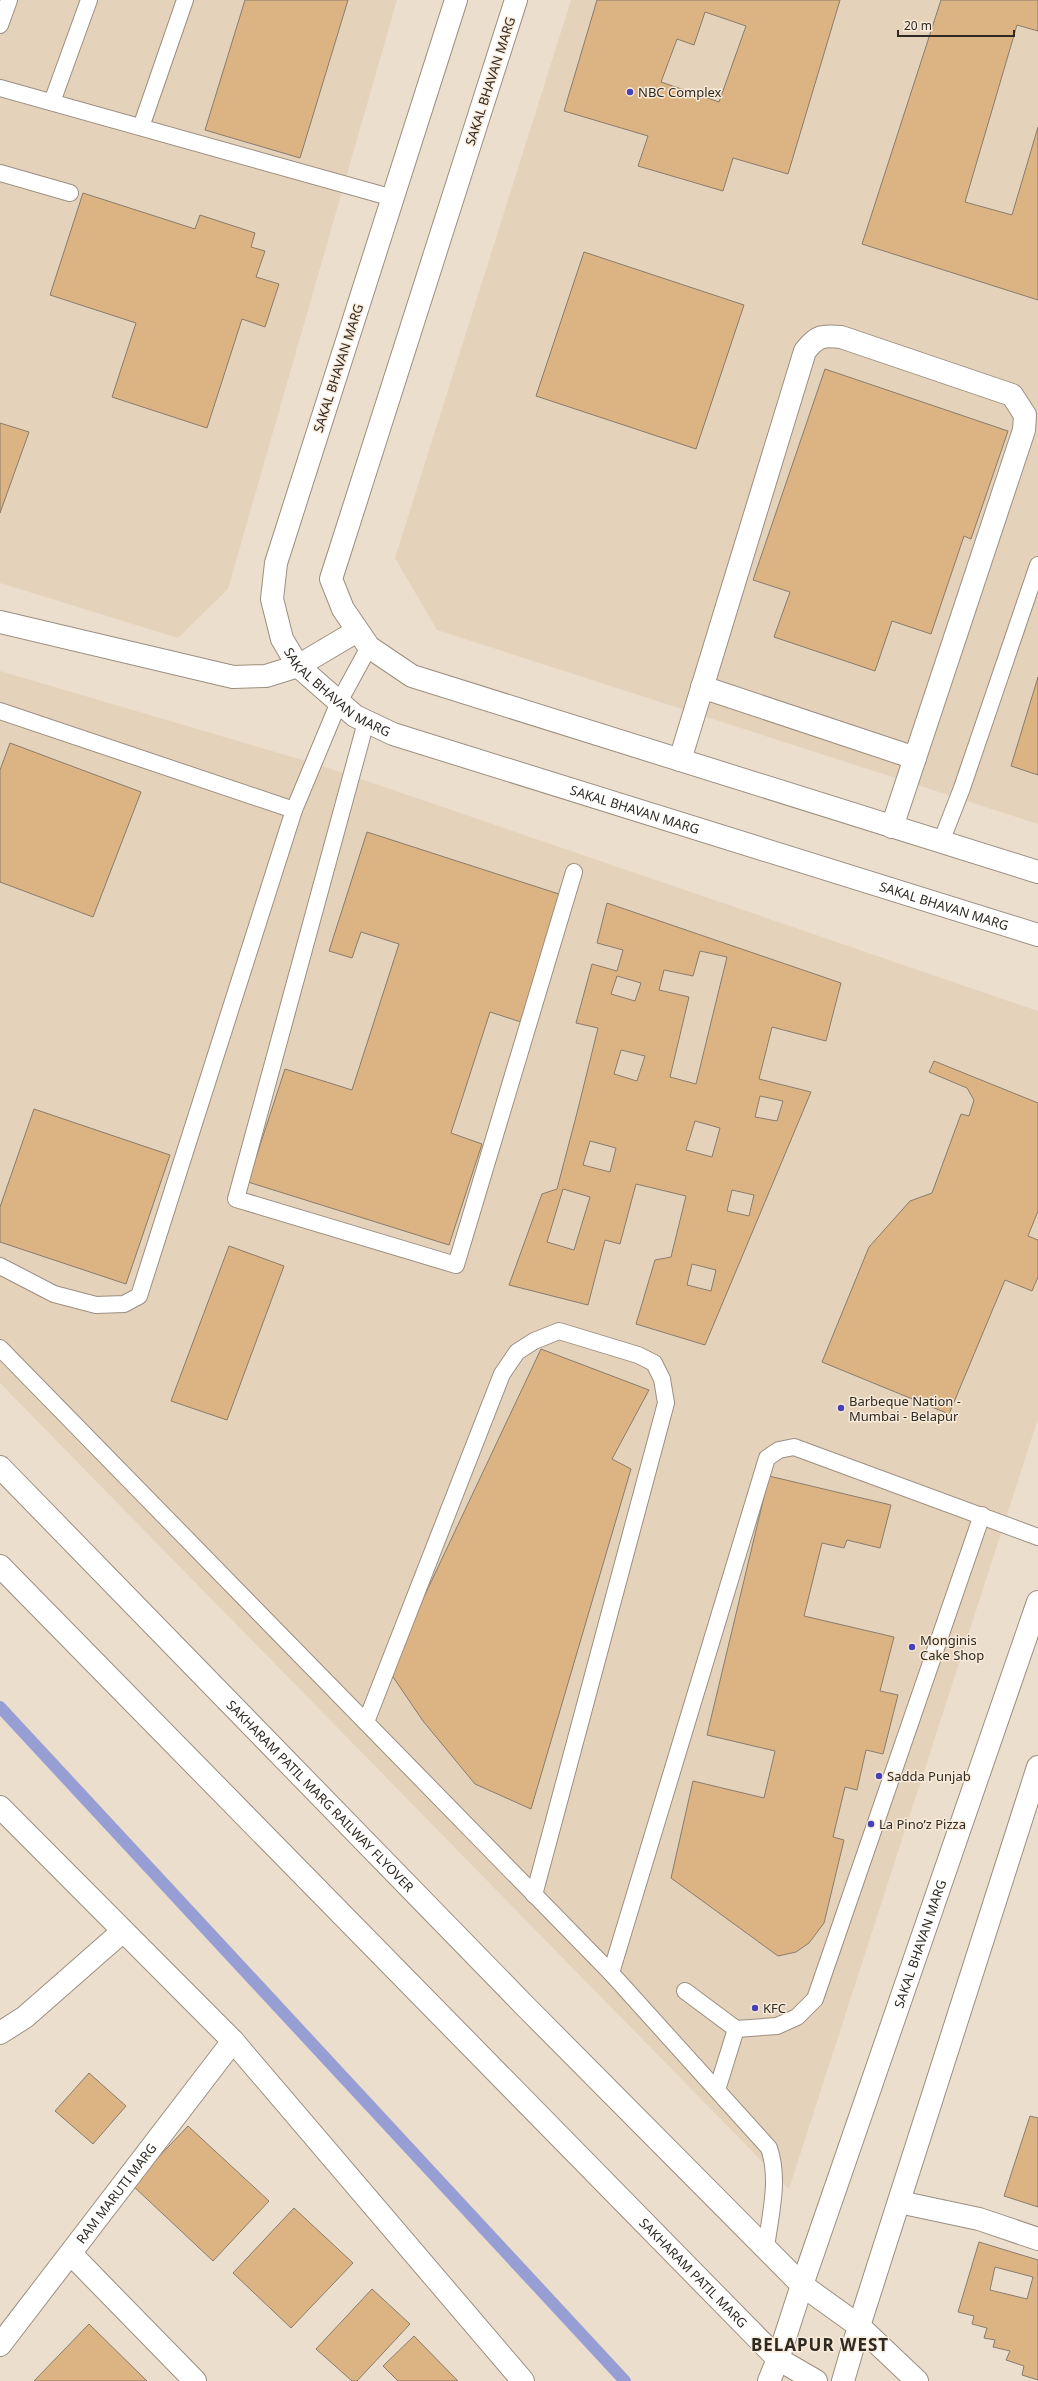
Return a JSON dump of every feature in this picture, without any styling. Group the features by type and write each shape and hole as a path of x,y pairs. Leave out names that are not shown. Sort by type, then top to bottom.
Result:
{"main road":[{"name":"SAKAL BHAVAN MARG","path":"456,0 276,562 272,599 282,639 298,666 355,716 393,734 1038,936"},
{"name":"SAKAL BHAVAN MARG","path":"516,0 331,579 343,609 363,639 412,676 1038,872"},
{"path":"680,760 805,351 813,340 825,335 841,337 1012,395 1025,415 1024,430 892,826"},
{"path":"0,622 233,677 266,676 298,666 363,639"},
{"path":"702,686 915,758"},
{"name":"SAKHARAM PATIL MARG RAILWAY FLYOVER","path":"0,1467 641,2124 766,2248"},
{"name":"SAKHARAM PATIL MARG","path":"0,1566 778,2359 816,2381"},
{"name":"SAKAL BHAVAN MARG","path":"769,2381 778,2359 802,2285 1038,1602"},
{"path":"842,2381 1038,1769"},
{"path":"0,1807 233,2041 522,2381"},
{"path":"0,2033 25,2017 123,1931"},
{"name":"RAM MARUTI MARG","path":"0,2346 233,2041"},
{"path":"899,2202 979,2219 1038,2239"},
{"path":"766,2248 802,2285 859,2326 917,2381"},
{"path":"71,2254 195,2381"}],"lane":[{"path":"0,25 9,0"},
{"path":"52,102 88,0"},
{"path":"142,127 185,0"},
{"path":"0,88 393,198"},
{"path":"0,173 70,193"},
{"path":"941,842 962,788 1038,565"},
{"path":"0,1266 54,1294 96,1305 124,1304 139,1296 294,810 339,702 363,639"},
{"path":"0,711 294,810"},
{"path":"366,722 236,1199 456,1265 574,872"},
{"path":"366,1722 502,1374 517,1352 534,1341 559,1331 638,1355 654,1363 662,1379 666,1403 534,1895"},
{"path":"0,1348 611,1974 769,2148 775,2165 774,2188 766,2248"},
{"path":"611,1974 767,1458 779,1450 794,1447 982,1515 1038,1537"},
{"path":"685,1991 736,2030 777,2026 797,2017 815,1998 982,1515"},
{"path":"717,2090 736,2030"}],"shaded area":[{"path":"0,0 397,0 228,589 178,638 0,583"},
{"path":"571,0 1038,0 1038,824 437,630 395,558"},
{"path":"0,671 323,766 1038,1011 1038,1419 789,2189 0,1383"}],"building":[{"path":"245,0 348,0 300,158 205,130"},
{"name":"NBC Complex","path":"597,0 840,0 788,174 733,158 723,191 638,166 648,136 564,111","holes":["705,12 746,26 719,102 661,82 677,39 694,45"]},
{"path":"941,0 1038,0 1038,31 1017,25 965,202 1012,215 1038,127 1038,300 862,244"},
{"path":"83,193 195,229 200,215 255,233 251,247 265,251 256,277 279,284 265,327 242,319 207,428 112,397 136,323 50,295"},
{"path":"584,252 744,305 696,449 536,396"},
{"path":"825,369 1008,431 971,539 964,536 931,634 892,621 875,671 774,637 790,592 753,580"},
{"path":"0,423 29,432 0,513"},
{"path":"1038,677 1038,775 1011,766"},
{"path":"10,743 141,792 93,917 0,882 0,770"},
{"path":"367,832 562,895 521,1022 490,1012 451,1133 482,1144 449,1245 248,1182 285,1069 352,1090 399,944 361,932 352,958 329,951"},
{"path":"607,903 841,983 826,1041 772,1027 759,1079 811,1092 705,1345 636,1324 655,1260 671,1257 686,1196 636,1184 620,1244 605,1240 588,1305 509,1285 542,1194 557,1189 578,1109 598,1028 576,1023 592,964 617,971 623,950 597,943","holes":["700,951 727,957 696,1084 670,1077 689,997 659,990 664,970 693,976","617,976 641,983 635,1001 611,994","621,1050 645,1056 637,1081 614,1074","760,1096 783,1101 777,1121 755,1117","695,1121 720,1128 712,1157 686,1150","590,1141 616,1148 610,1172 583,1165","563,1189 590,1197 574,1250 547,1242","732,1190 754,1195 749,1216 727,1211","692,1264 716,1270 711,1291 687,1285"]},
{"path":"934,1061 1038,1103 1038,1211 1028,1236 1038,1240 1038,1277 1032,1291 1005,1280 949,1414 822,1362 869,1247 910,1201 932,1193 961,1114 969,1116 974,1100 967,1088 929,1072"},
{"path":"34,1109 170,1155 126,1284 0,1242 0,1207"},
{"path":"229,1246 284,1266 227,1420 171,1401"},
{"path":"541,1349 649,1390 612,1459 631,1469 531,1809 475,1784 423,1721 389,1671"},
{"path":"769,1476 891,1505 880,1548 847,1540 844,1548 822,1543 804,1616 894,1637 880,1691 898,1695 883,1754 866,1750 857,1790 845,1787 833,1837 844,1840 824,1923 809,1943 796,1952 778,1956 671,1878 693,1781 764,1798 775,1751 707,1735"},
{"path":"89,2073 126,2106 93,2144 55,2111"},
{"path":"1030,2116 1038,2118 1038,2207 1004,2196"},
{"path":"188,2126 269,2201 213,2261 132,2185"},
{"path":"294,2208 353,2263 291,2328 233,2273"},
{"path":"979,2242 1038,2260 1038,2380 1022,2375 1024,2366 1006,2360 1010,2351 993,2347 995,2340 984,2338 987,2328 972,2324 974,2316 958,2312","holes":["995,2267 1033,2277 1027,2299 990,2290"]},
{"path":"372,2289 410,2324 357,2381 352,2381 316,2349"},
{"path":"89,2324 147,2381 34,2381"},
{"path":"414,2336 458,2381 398,2381 383,2366"}],"waterway":[{"path":"0,1707 625,2381"}],"place":[{"name":"NBC Complex","path":"630,92"},
{"name":"Barbeque Nation - Mumbai - Belapur","path":"841,1408"},
{"name":"Monginis Cake Shop","path":"912,1647"},
{"name":"Sadda Punjab","path":"879,1776"},
{"name":"La Pino’z Pizza","path":"871,1824"},
{"name":"KFC","path":"755,2008"}],"district":[{"name":"BELAPUR WEST","path":"820,2344"}]}
